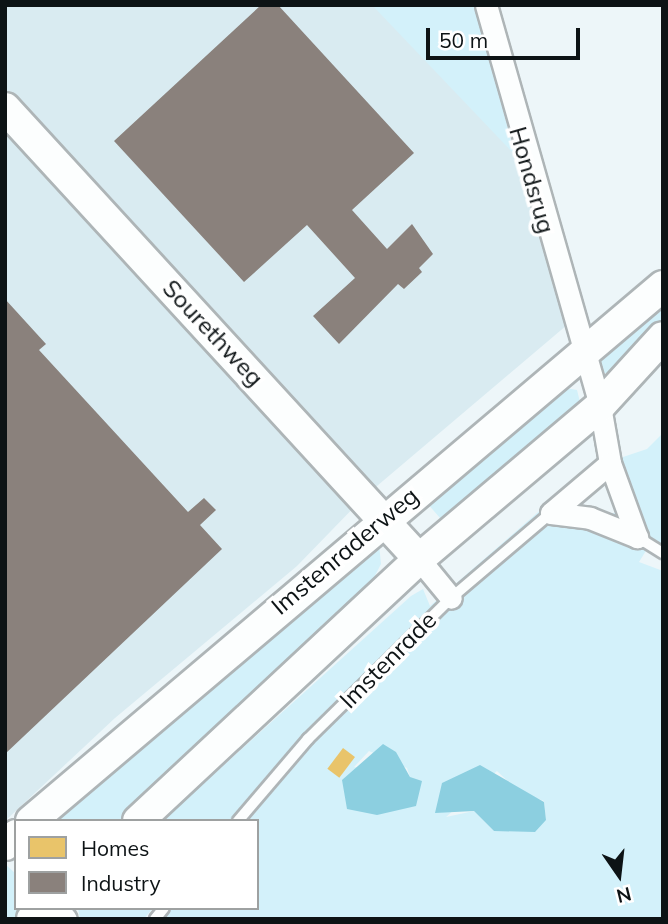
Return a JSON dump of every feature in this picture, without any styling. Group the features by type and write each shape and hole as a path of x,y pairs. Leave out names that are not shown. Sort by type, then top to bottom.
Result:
{"street":[{"name":"Hondsrug","path":"486,5 582,354 600,406"},
{"name":"Sourethweg","path":"5,108 419,559"},
{"name":"Imstenraderweg","path":"33,819 382,517 663,286"},
{"path":"140,819 419,559 600,406 663,337"},
{"path":"600,406 610,463 637,537"},
{"name":"Imstenrade","path":"551,513 610,463"},
{"path":"551,513 590,518 637,537"},
{"path":"419,559 451,598"}],"lane":[{"name":"Imstenrade","path":"240,819 308,739 451,598 551,513"},
{"path":"637,537 663,553"}],"shaded area":[{"path":"5,5 480,5 514,154 567,325 364,497 297,566 115,718 5,821"},
{"path":"372,5 476,5 514,154"},
{"path":"663,297 663,326 611,375 599,371 599,351"},
{"path":"560,387 577,390 581,406 447,526 420,495"},
{"path":"663,433 663,546 652,541 639,562 663,571 663,919 162,919 169,910 259,910 259,819 164,819 411,596 423,589 430,606 544,507 570,523 636,508 622,478 623,457 647,449","holes":["369,751 407,768 410,777 354,767","497,771 517,790 544,801 546,820 494,831 474,811 446,817"]},
{"path":"379,544 381,564 365,595 189,753 129,819 45,819"},
{"path":"5,864 14,872 14,910 29,910 20,919 5,919"},
{"path":"78,910 151,910 144,919 80,919"}],"water":[{"path":"383,744 396,752 410,777 422,781 416,806 377,815 347,809 342,780"},
{"path":"480,765 544,802 546,820 535,832 494,831 474,811 435,813 442,783"}],"building: Homes":[{"path":"343,748 355,757 339,778 327,769"}],"building: Industry":[{"path":"261,5 278,5 414,153 352,210 387,249 412,224 433,254 419,268 422,272 404,289 398,284 339,344 313,316 355,278 307,225 244,282 114,141"},
{"path":"5,299 46,344 39,350 188,512 204,498 216,510 200,525 222,549 5,754"}]}
